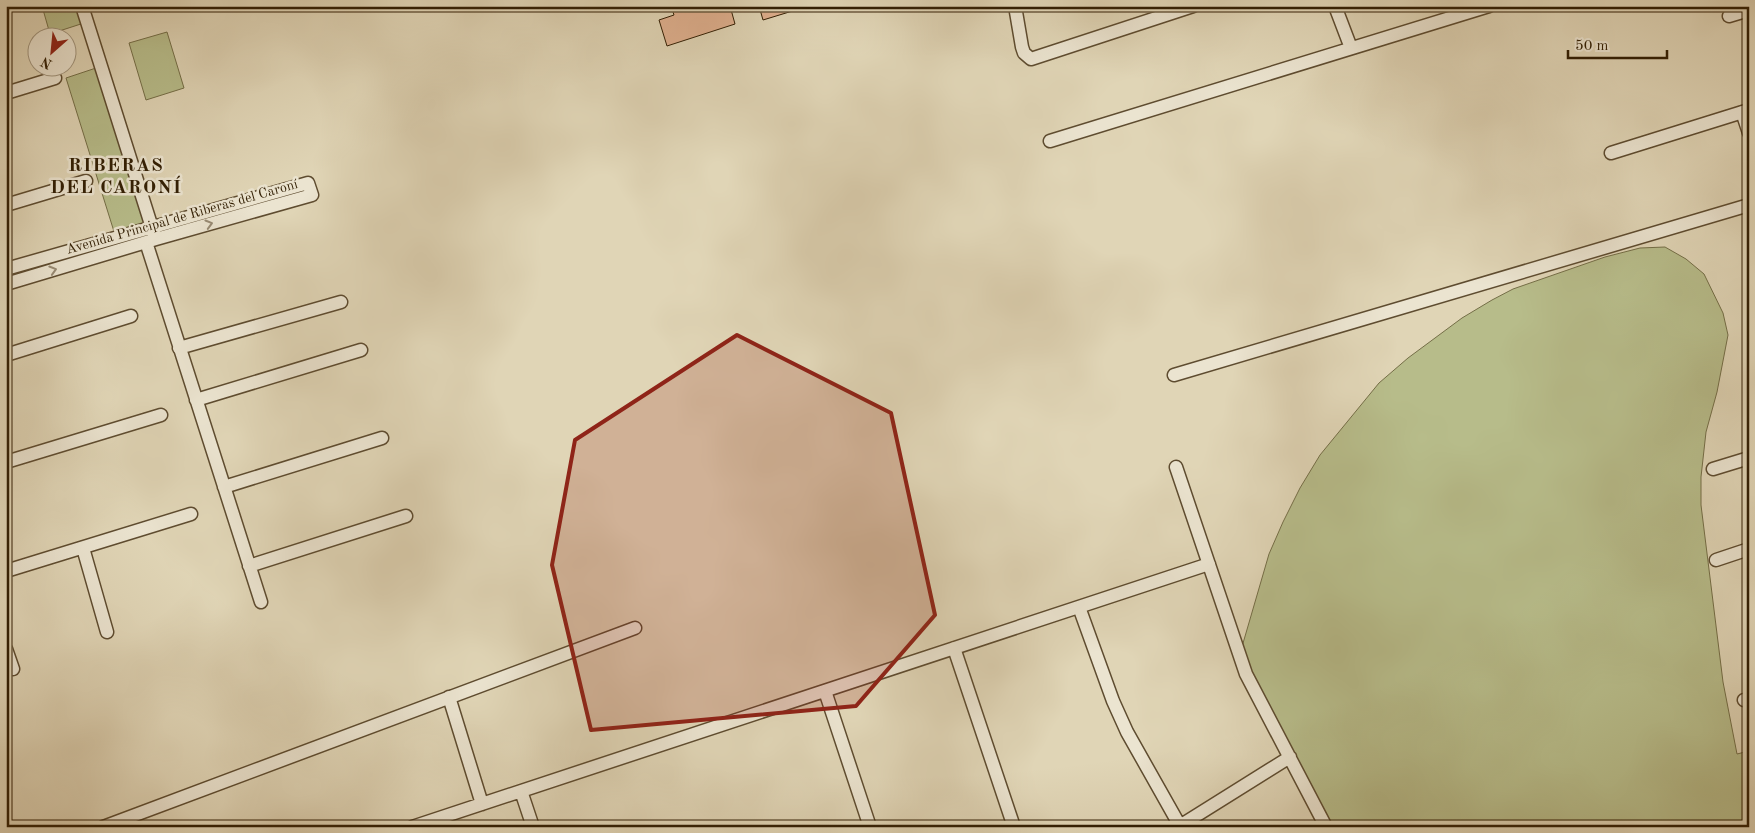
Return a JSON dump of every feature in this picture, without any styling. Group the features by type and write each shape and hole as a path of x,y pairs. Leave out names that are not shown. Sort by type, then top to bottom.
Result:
{"street":[{"path":"82,6 151,236 180,348 261,602"},
{"path":"1015,6 1024,53 1027,57 1035,59 1193,6"},
{"path":"1335,6 1351,48"},
{"path":"1050,141 1490,6"},
{"path":"1729,16 1749,10"},
{"path":"6,93 55,78"},
{"path":"1611,153 1745,111 1749,134"},
{"path":"6,205 86,181"},
{"name":"Avenida Principal de Riberas del Caroní","path":"6,269 151,236 312,195 308,183 151,236 6,284"},
{"path":"1174,375 1749,206"},
{"path":"180,348 341,302"},
{"path":"6,355 132,316"},
{"path":"196,400 361,350"},
{"path":"6,462 162,415"},
{"path":"224,488 382,438"},
{"path":"1713,469 1749,458"},
{"path":"1176,467 1246,674 1326,827"},
{"path":"6,571 191,514"},
{"path":"250,566 406,516"},
{"path":"83,548 107,632"},
{"path":"1716,560 1749,549"},
{"path":"412,827 1208,564"},
{"path":"1079,607 1113,701 1127,732 1179,826 1290,757"},
{"path":"103,827 635,628"},
{"path":"6,648 13,669"},
{"path":"954,648 1014,827"},
{"path":"825,691 870,827"},
{"path":"449,697 482,804"},
{"path":"521,791 533,827"}],"highlighted area":[{"path":"737,335 891,413 935,615 856,706 591,730 552,565 575,440"}],"green space":[{"path":"42,6 82,6 87,22 68,28 48,28"},
{"path":"167,32 184,88 146,100 129,43"},
{"path":"102,66 152,227 116,238 66,78 78,78 78,74"},
{"path":"1665,247 1686,259 1704,274 1723,313 1728,335 1717,392 1706,432 1701,477 1701,505 1723,682 1737,754 1749,751 1749,827 1326,827 1239,657 1269,554 1300,488 1320,455 1379,383 1408,358 1462,318 1513,289 1605,257 1640,248"}],"building":[{"path":"671,6 730,6 735,24 667,46 659,20 674,15"},
{"path":"759,6 798,6 799,9 763,20"}],"district":[{"name":"RIBERAS DEL CARONÍ","path":"116,177"}]}
